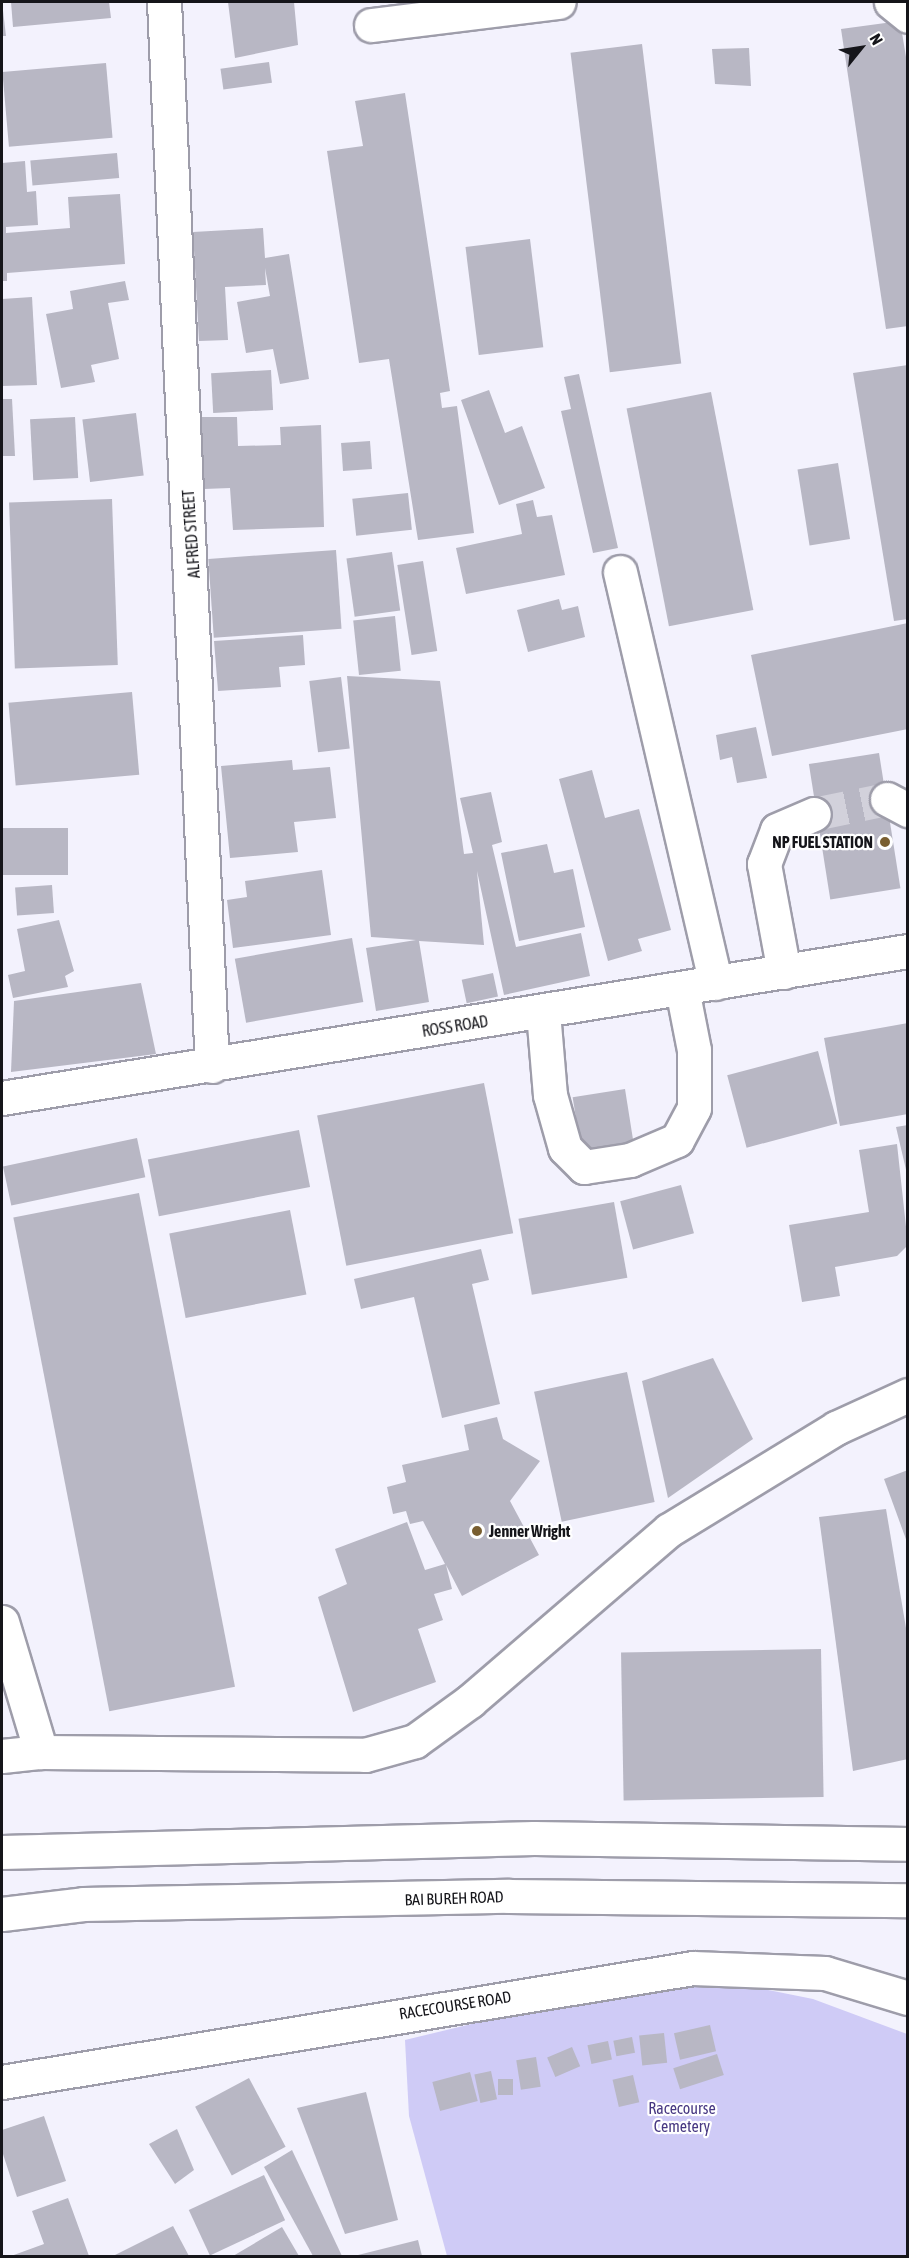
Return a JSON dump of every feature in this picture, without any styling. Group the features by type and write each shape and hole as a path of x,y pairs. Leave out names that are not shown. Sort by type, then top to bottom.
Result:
{"main road":[{"name":"ALFRED STREET","path":"164,2 212,1066"},
{"path":"371,25 559,2"},
{"path":"891,2 908,16"},
{"path":"620,572 716,983"},
{"path":"784,972 764,864 777,830 814,814"},
{"name":"ROSS ROAD","path":"2,1098 212,1066 908,951"},
{"path":"543,1012 550,1095 565,1148 584,1167 630,1160 677,1140 694,1108 694,1050 682,989"},
{"path":"2,1756 41,1752 364,1755 415,1741 470,1701 669,1530 836,1428 908,1395"},
{"path":"2,1622 41,1752"},
{"path":"2,1852 534,1838 908,1844"},
{"name":"BAI BUREH ROAD","path":"2,1914 83,1904 509,1896 908,1900"},
{"name":"RACECOURSE ROAD","path":"2,2082 693,1968 825,1973 908,1998"}],"green space":[{"name":"Racecourse Cemetery","path":"683,1973 813,1999 907,2034 907,2256 447,2256 409,2116 405,2040"}],"building":[{"path":"2,2 6,36 2,36"},
{"path":"11,2 109,2 111,18 13,27"},
{"path":"228,2 294,2 298,45 235,58"},
{"path":"900,21 908,69 908,326 886,329 841,29"},
{"path":"642,44 681,364 610,372 571,53"},
{"path":"749,48 751,86 715,84 712,49"},
{"path":"269,62 272,83 223,90 220,69"},
{"path":"106,63 113,138 9,147 2,72"},
{"path":"405,93 450,391 440,393 442,408 457,406 474,533 418,540 389,359 359,363 327,151 363,146 355,101"},
{"path":"117,153 119,178 33,185 30,161"},
{"path":"25,161 27,192 36,191 38,225 6,227 6,233 70,228 68,197 120,194 125,264 7,273 7,281 2,281 2,163"},
{"path":"263,228 265,258 289,254 309,379 280,384 273,349 246,353 237,302 270,296 265,268 266,285 225,287 228,340 199,341 193,232"},
{"path":"530,239 543,347 479,355 465,247"},
{"path":"125,281 129,300 108,303 119,359 91,365 95,382 61,388 46,314 73,309 70,291"},
{"path":"32,297 37,385 2,386 2,299"},
{"path":"908,365 908,619 894,621 853,373"},
{"path":"271,370 273,410 213,413 211,373"},
{"path":"579,374 618,548 593,553 561,411 571,409 564,377"},
{"path":"489,390 505,433 522,426 545,488 499,505 461,400"},
{"path":"711,392 753,610 669,626 627,408"},
{"path":"2,399 12,399 15,456 2,456"},
{"path":"136,413 144,476 90,482 82,420"},
{"path":"75,417 78,478 33,480 30,419"},
{"path":"201,417 237,417 238,446 281,445 280,427 321,425 324,527 233,530 230,488 204,489"},
{"path":"370,441 372,469 343,471 341,443"},
{"path":"838,463 850,539 810,545 798,469"},
{"path":"408,493 412,530 356,536 352,499"},
{"path":"112,499 118,665 15,668 9,503"},
{"path":"533,500 537,517 552,515 565,575 466,594 456,548 522,534 516,504"},
{"path":"336,550 342,629 214,638 208,559"},
{"path":"392,552 400,610 355,617 346,558"},
{"path":"423,561 437,651 412,655 397,565"},
{"path":"559,599 562,610 578,606 585,637 528,652 517,610"},
{"path":"395,616 401,671 359,675 353,620"},
{"path":"908,623 908,729 772,756 751,655"},
{"path":"303,635 305,665 279,667 281,687 218,691 214,641"},
{"path":"347,676 440,681 464,854 473,853 460,798 491,792 502,842 492,845 516,947 581,933 590,976 504,995 477,871 484,945 419,941 429,1002 376,1011 366,948 416,940 371,937"},
{"path":"341,677 350,748 318,752 309,681"},
{"path":"132,692 139,775 16,785 8,703"},
{"path":"756,727 767,778 737,783 732,757 720,760 716,735"},
{"path":"879,753 900,888 830,899 809,764"},
{"path":"292,760 293,770 330,767 336,818 294,822 298,852 230,858 221,766"},
{"path":"592,770 605,818 639,809 671,930 638,939 642,951 608,961 559,779"},
{"path":"3,828 68,828 68,875 3,875"},
{"path":"547,844 554,873 573,869 585,927 519,941 501,853"},
{"path":"322,870 331,935 233,948 227,900 247,897 245,881"},
{"path":"52,885 54,913 17,916 15,888"},
{"path":"59,920 74,971 65,976 68,987 13,998 8,975 25,971 17,929"},
{"path":"352,938 363,1002 246,1023 235,959"},
{"path":"493,973 498,996 467,1003 462,980"},
{"path":"141,983 156,1054 11,1072 14,1001"},
{"path":"908,1023 908,1114 840,1126 824,1038"},
{"path":"818,1051 837,1123 747,1148 727,1075"},
{"path":"484,1083 513,1233 346,1266 317,1115"},
{"path":"625,1089 633,1141 581,1150 573,1097"},
{"path":"908,1125 908,1174 907,1174 896,1127"},
{"path":"299,1130 310,1187 159,1216 148,1159"},
{"path":"137,1138 145,1177 11,1206 3,1166"},
{"path":"897,1144 908,1245 897,1256 835,1267 840,1296 802,1302 789,1225 869,1212 859,1150"},
{"path":"681,1185 694,1233 633,1250 620,1201"},
{"path":"139,1193 235,1687 109,1711 13,1217"},
{"path":"614,1202 627,1278 532,1295 518,1219"},
{"path":"290,1210 306,1294 186,1318 169,1233"},
{"path":"481,1249 489,1280 472,1284 500,1404 442,1418 414,1297 361,1309 354,1279"},
{"path":"713,1358 753,1439 668,1498 642,1381"},
{"path":"627,1372 655,1502 562,1522 534,1392"},
{"path":"497,1417 503,1439 540,1461 510,1501 539,1555 462,1596 446,1565 452,1589 434,1594 443,1620 418,1629 436,1682 353,1712 318,1597 347,1584 335,1549 407,1522 425,1570 445,1564 423,1521 410,1524 406,1511 393,1514 387,1487 406,1482 402,1465 469,1450 464,1425"},
{"path":"908,1470 908,1542 907,1542 884,1479"},
{"path":"886,1509 908,1640 908,1759 853,1771 819,1517"},
{"path":"821,1649 824,1797 624,1800 621,1652"},
{"path":"710,2025 716,2051 680,2060 674,2033"},
{"path":"664,2033 667,2063 642,2065 639,2036"},
{"path":"632,2037 635,2053 616,2056 613,2041"},
{"path":"608,2041 612,2060 591,2064 587,2045"},
{"path":"572,2047 580,2066 555,2077 547,2058"},
{"path":"717,2054 724,2075 680,2089 673,2068"},
{"path":"536,2057 541,2087 521,2090 516,2060"},
{"path":"491,2071 497,2099 480,2103 474,2075"},
{"path":"470,2072 478,2101 440,2111 432,2082"},
{"path":"633,2075 639,2102 619,2107 613,2080"},
{"path":"249,2078 286,2147 232,2176 195,2107"},
{"path":"498,2079 513,2079 513,2095 498,2095"},
{"path":"366,2092 398,2220 345,2234 297,2108"},
{"path":"44,2116 66,2181 17,2197 2,2151 2,2130"},
{"path":"177,2129 194,2170 175,2184 149,2144"},
{"path":"292,2150 342,2256 313,2256 264,2167"},
{"path":"264,2175 285,2220 210,2255 189,2210"},
{"path":"68,2198 89,2256 11,2256 44,2244 32,2211"},
{"path":"173,2226 189,2256 113,2256"},
{"path":"282,2227 299,2256 233,2256"},
{"path":"418,2240 422,2256 354,2256"}],"tunnel":[{"path":"814,814 887,799"}],"place":[{"name":"NP FUEL STATION","path":"885,842"},
{"name":"Jenner Wright","path":"477,1531"}]}
